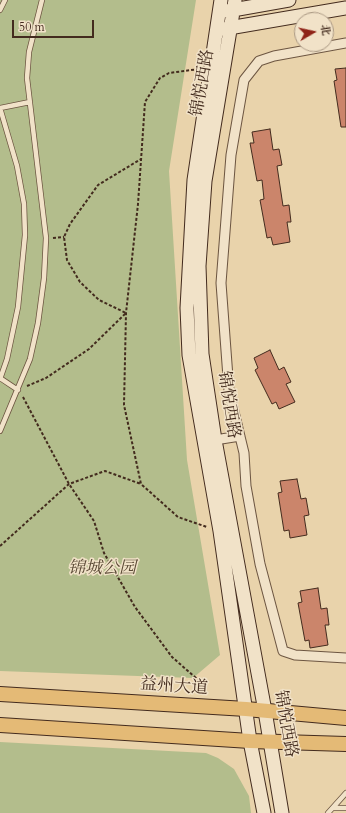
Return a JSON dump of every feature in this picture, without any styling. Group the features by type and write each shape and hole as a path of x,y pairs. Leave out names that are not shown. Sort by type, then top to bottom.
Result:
{"main road":[{"path":"220,6 289,0"},
{"name":"锦悦西路","path":"234,5 205,181 199,266 202,354 215,440 265,711 282,813"},
{"name":"锦悦西路","path":"220,6 194,180 187,308 190,355 220,531 250,741 264,813"},
{"path":"217,30 346,8"},
{"name":"益州大道","path":"0,694 246,709 346,718"},
{"path":"0,725 250,741 346,744"}],"street":[{"path":"346,43 274,56 258,61 244,80 231,155 221,284 228,391 244,452 246,486 260,564 283,651 295,655 346,658"},
{"path":"215,440 240,436"}],"lane":[{"path":"0,10 5,0"},
{"path":"0,431 30,359 38,323 44,278 46,238 27,78 29,52 42,0"},
{"path":"18,390 0,378 7,359 18,307 25,235 24,204 17,166 0,108 30,102"},
{"path":"328,813 346,793"},
{"path":"333,808 346,808"}],"path":[{"path":"141,484 124,405 126,313 145,102 160,78 168,73 211,68"},
{"path":"126,313 99,300 80,282 67,260 64,237 70,224 98,184 141,159"},
{"path":"126,313 89,350 46,378 18,390 69,484 94,521 104,553 135,607 172,657 196,678 204,707"},
{"path":"0,546 69,484 105,471 141,484 178,517 220,531"}],"green space":[{"name":"锦城公园","path":"0,0 196,0 169,171 187,460 220,655 193,678 0,671"},
{"path":"0,742 206,753 218,758 234,769 249,796 251,813 0,813"}],"building":[{"path":"346,68 346,127 341,127 334,81 337,80 335,69"},
{"path":"270,129 273,150 279,149 282,165 277,166 283,206 289,205 291,222 287,222 290,242 273,245 271,237 267,238 260,200 264,199 262,180 257,181 250,143 254,143 252,132"},
{"path":"270,350 279,370 284,367 291,382 286,384 295,402 279,409 276,402 272,404 255,370 258,368 254,358"},
{"path":"297,479 301,499 306,498 309,515 304,516 307,535 290,538 289,530 284,531 278,493 282,492 280,481"},
{"path":"318,588 321,609 327,608 329,625 325,625 328,645 310,648 309,640 305,641 298,603 302,602 300,591"}]}
